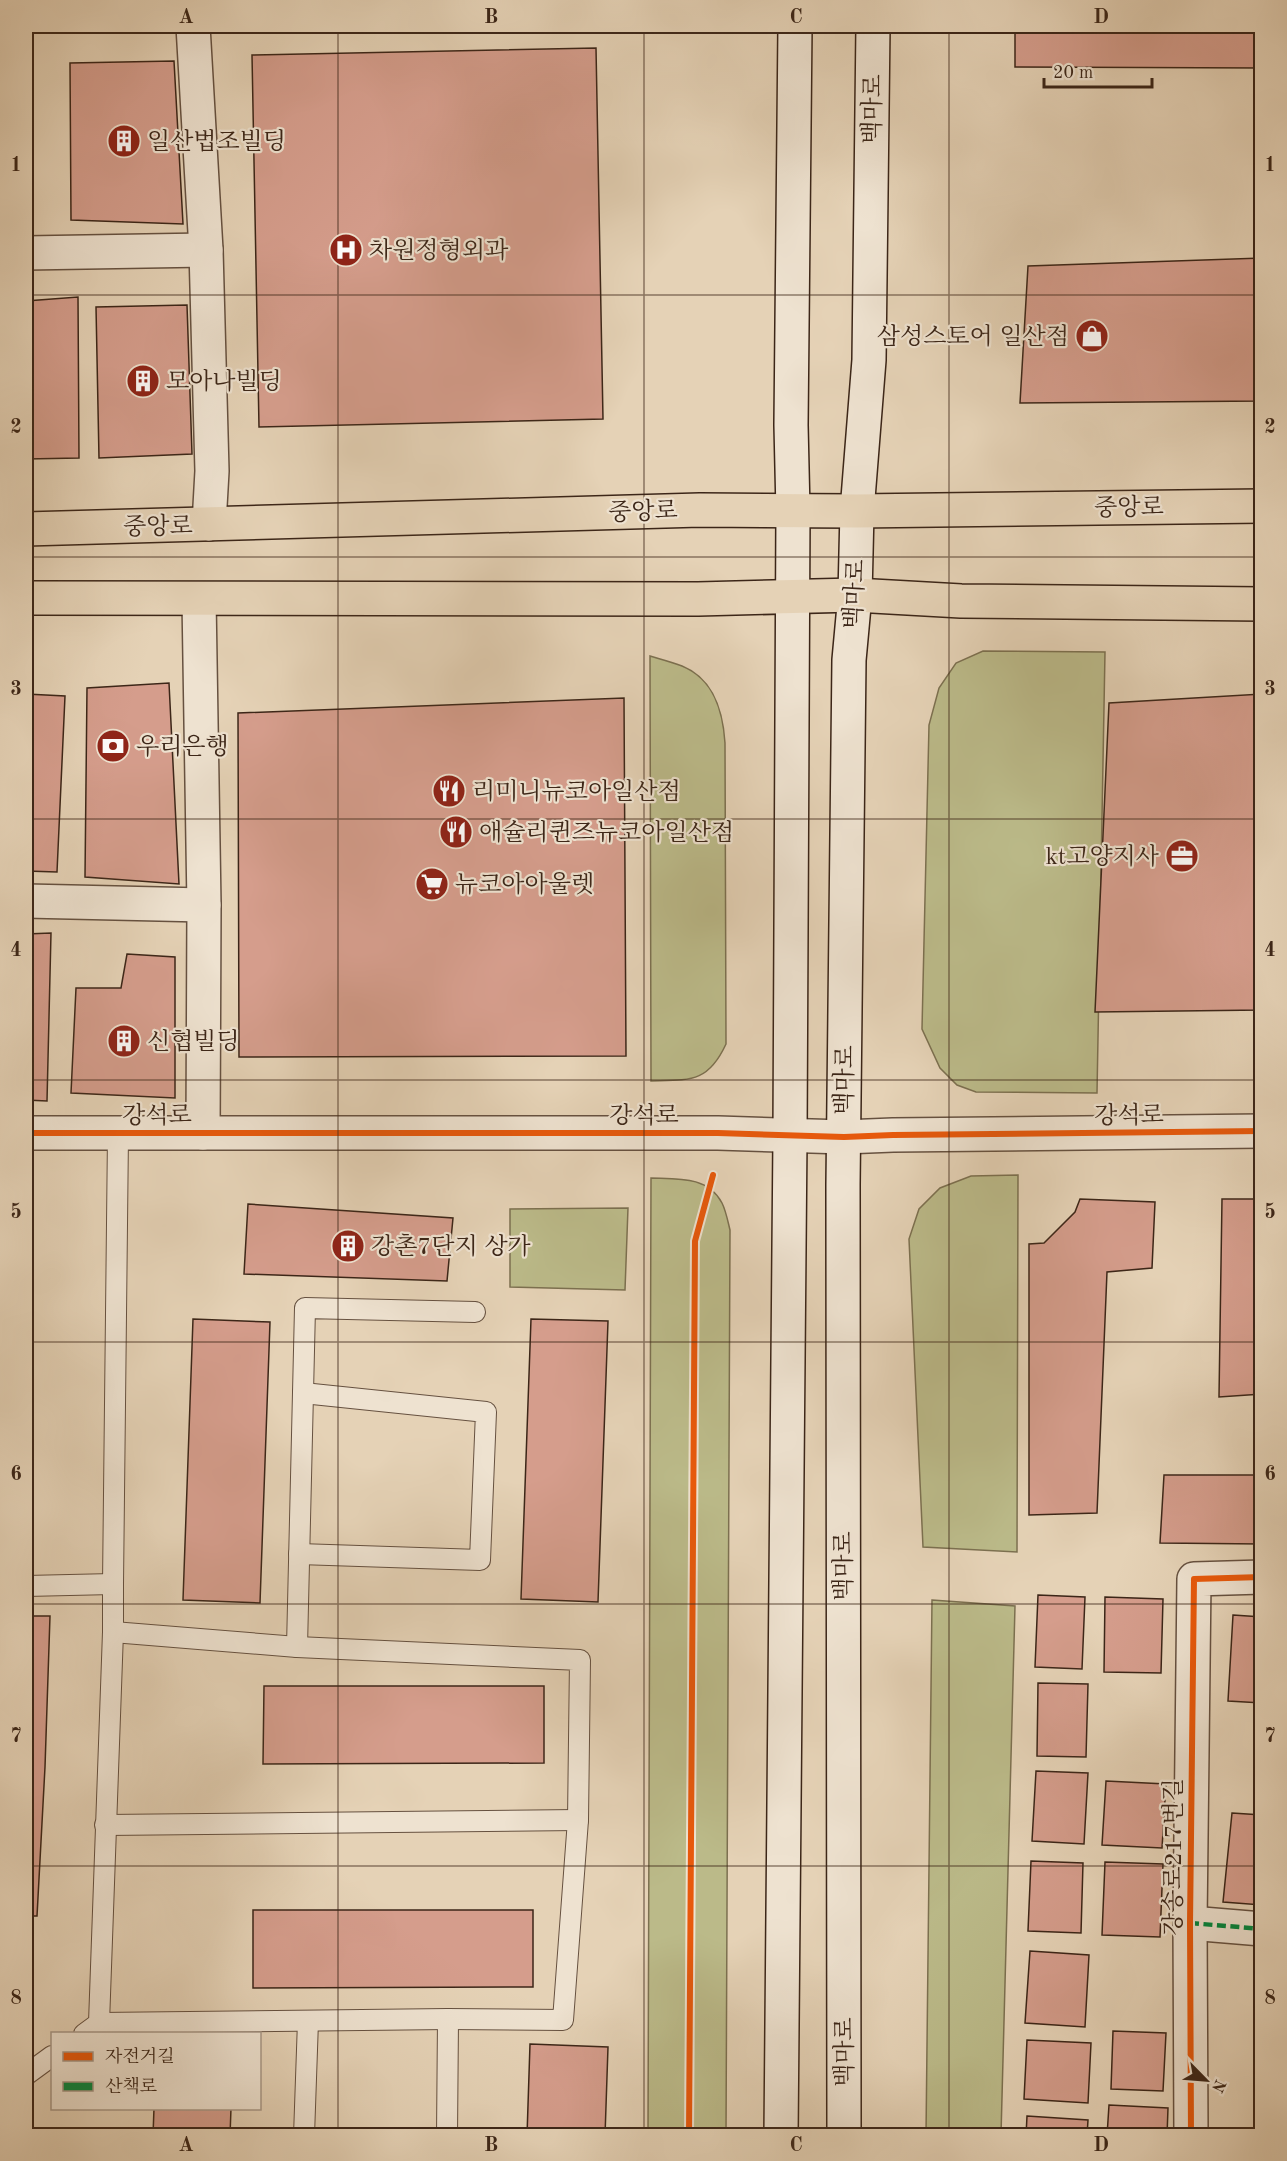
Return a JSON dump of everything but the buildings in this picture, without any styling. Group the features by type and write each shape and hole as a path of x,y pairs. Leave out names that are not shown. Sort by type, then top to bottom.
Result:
{"main road":[{"path":"193,26 206,250 212,471 209,524"},
{"path":"781,2136 790,1137 793,597 791,413 795,26"},
{"name":"백마로","path":"844,2136 843,1137 849,660 855,595 857,512 869,360 873,26"},
{"path":"26,253 206,250"},
{"name":"중앙로","path":"26,529 700,510 857,512 1262,506"},
{"path":"26,598 698,599 855,595 961,601 1262,604"},
{"path":"199,598 204,905 203,1132"},
{"path":"26,901 204,905"},
{"name":"강석로","path":"26,1133 706,1133 843,1137 1262,1131"},
{"name":"강송로217번길","path":"1191,2136 1190,1923 1194,1579 1262,1577"},
{"name":"강송로217번길","path":"1190,1923 1262,1929"}],"lane":[{"path":"113,1632 297,1647 580,1660 578,1820 563,2020 308,2021 91,2028 105,1825 113,1632 118,1134"},
{"path":"297,1647 305,1308 475,1312"},
{"path":"299,1554 480,1560 486,1412 303,1393"},
{"path":"26,1586 112,1584"},
{"path":"105,1825 578,1820"},
{"path":"447,2136 448,2019"},
{"path":"304,2136 308,2021"},
{"path":"26,2075 51,2057"}],"shaded area":[{"path":"983,651 1105,652 1097,1093 976,1092 957,1085 940,1068 922,1029 929,725 939,688 956,663"},
{"path":"650,656 682,666 702,679 715,697 722,719 725,743 726,1044 719,1057 705,1073 687,1079 651,1081"},
{"path":"1018,1175 1017,1552 923,1547 909,1239 919,1209 940,1188 971,1176"},
{"path":"651,1178 691,1181 709,1188 722,1203 730,1230 726,2135 648,2135"},
{"path":"628,1208 625,1290 510,1287 510,1209"},
{"path":"932,1600 1015,1606 1001,2135 926,2135"}],"marked path":[{"path":"1190,1923 1262,1929"}],"cycle path":[{"path":"26,1133 718,1133 844,1137 1262,1131"},
{"path":"689,2136 695,1241 713,1175"},
{"path":"1191,2136 1190,1923 1194,1579 1262,1577"}],"place":[{"name":"일산법조빌딩","path":"124,141"},
{"name":"차원정형외과","path":"346,250"},
{"name":"삼성스토어 일산점","path":"1092,336"},
{"name":"모아나빌딩","path":"143,381"},
{"name":"우리은행","path":"113,746"},
{"name":"리미니뉴코아일산점","path":"449,791"},
{"name":"애슐리퀸즈뉴코아일산점","path":"456,832"},
{"name":"kt고양지사","path":"1182,856"},
{"name":"뉴코아아울렛","path":"432,884"},
{"name":"신협빌딩","path":"124,1041"},
{"name":"강촌7단지 상가","path":"348,1246"}]}
